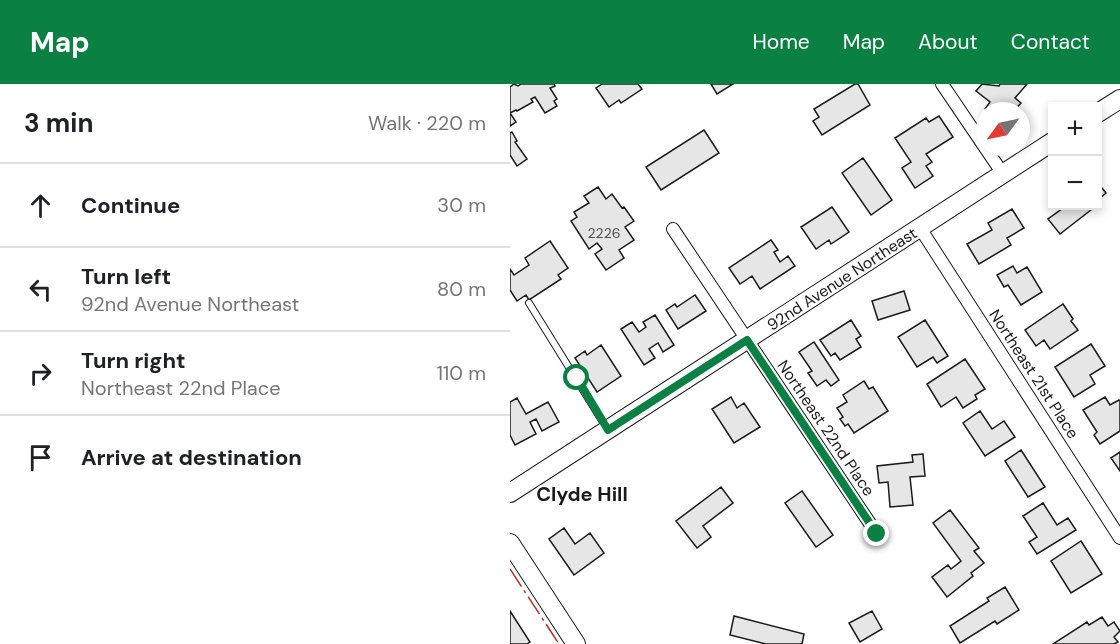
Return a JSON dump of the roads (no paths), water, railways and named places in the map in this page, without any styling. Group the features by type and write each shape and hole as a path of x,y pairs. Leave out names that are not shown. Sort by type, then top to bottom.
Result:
{"main road":[{"path":"1102,110 1120,99"},
{"name":"92nd Avenue Northeast","path":"510,493 1048,145"},
{"path":"510,543 576,644"}],"street":[{"path":"942,84 1003,174"},
{"name":"Northeast 21st Place","path":"920,228 1120,538"},
{"name":"Northeast 22nd Place","path":"673,230 877,534"}],"lane":[{"path":"529,303 608,430"}],"district":[{"name":"Clyde Hill","path":"582,494"}]}
